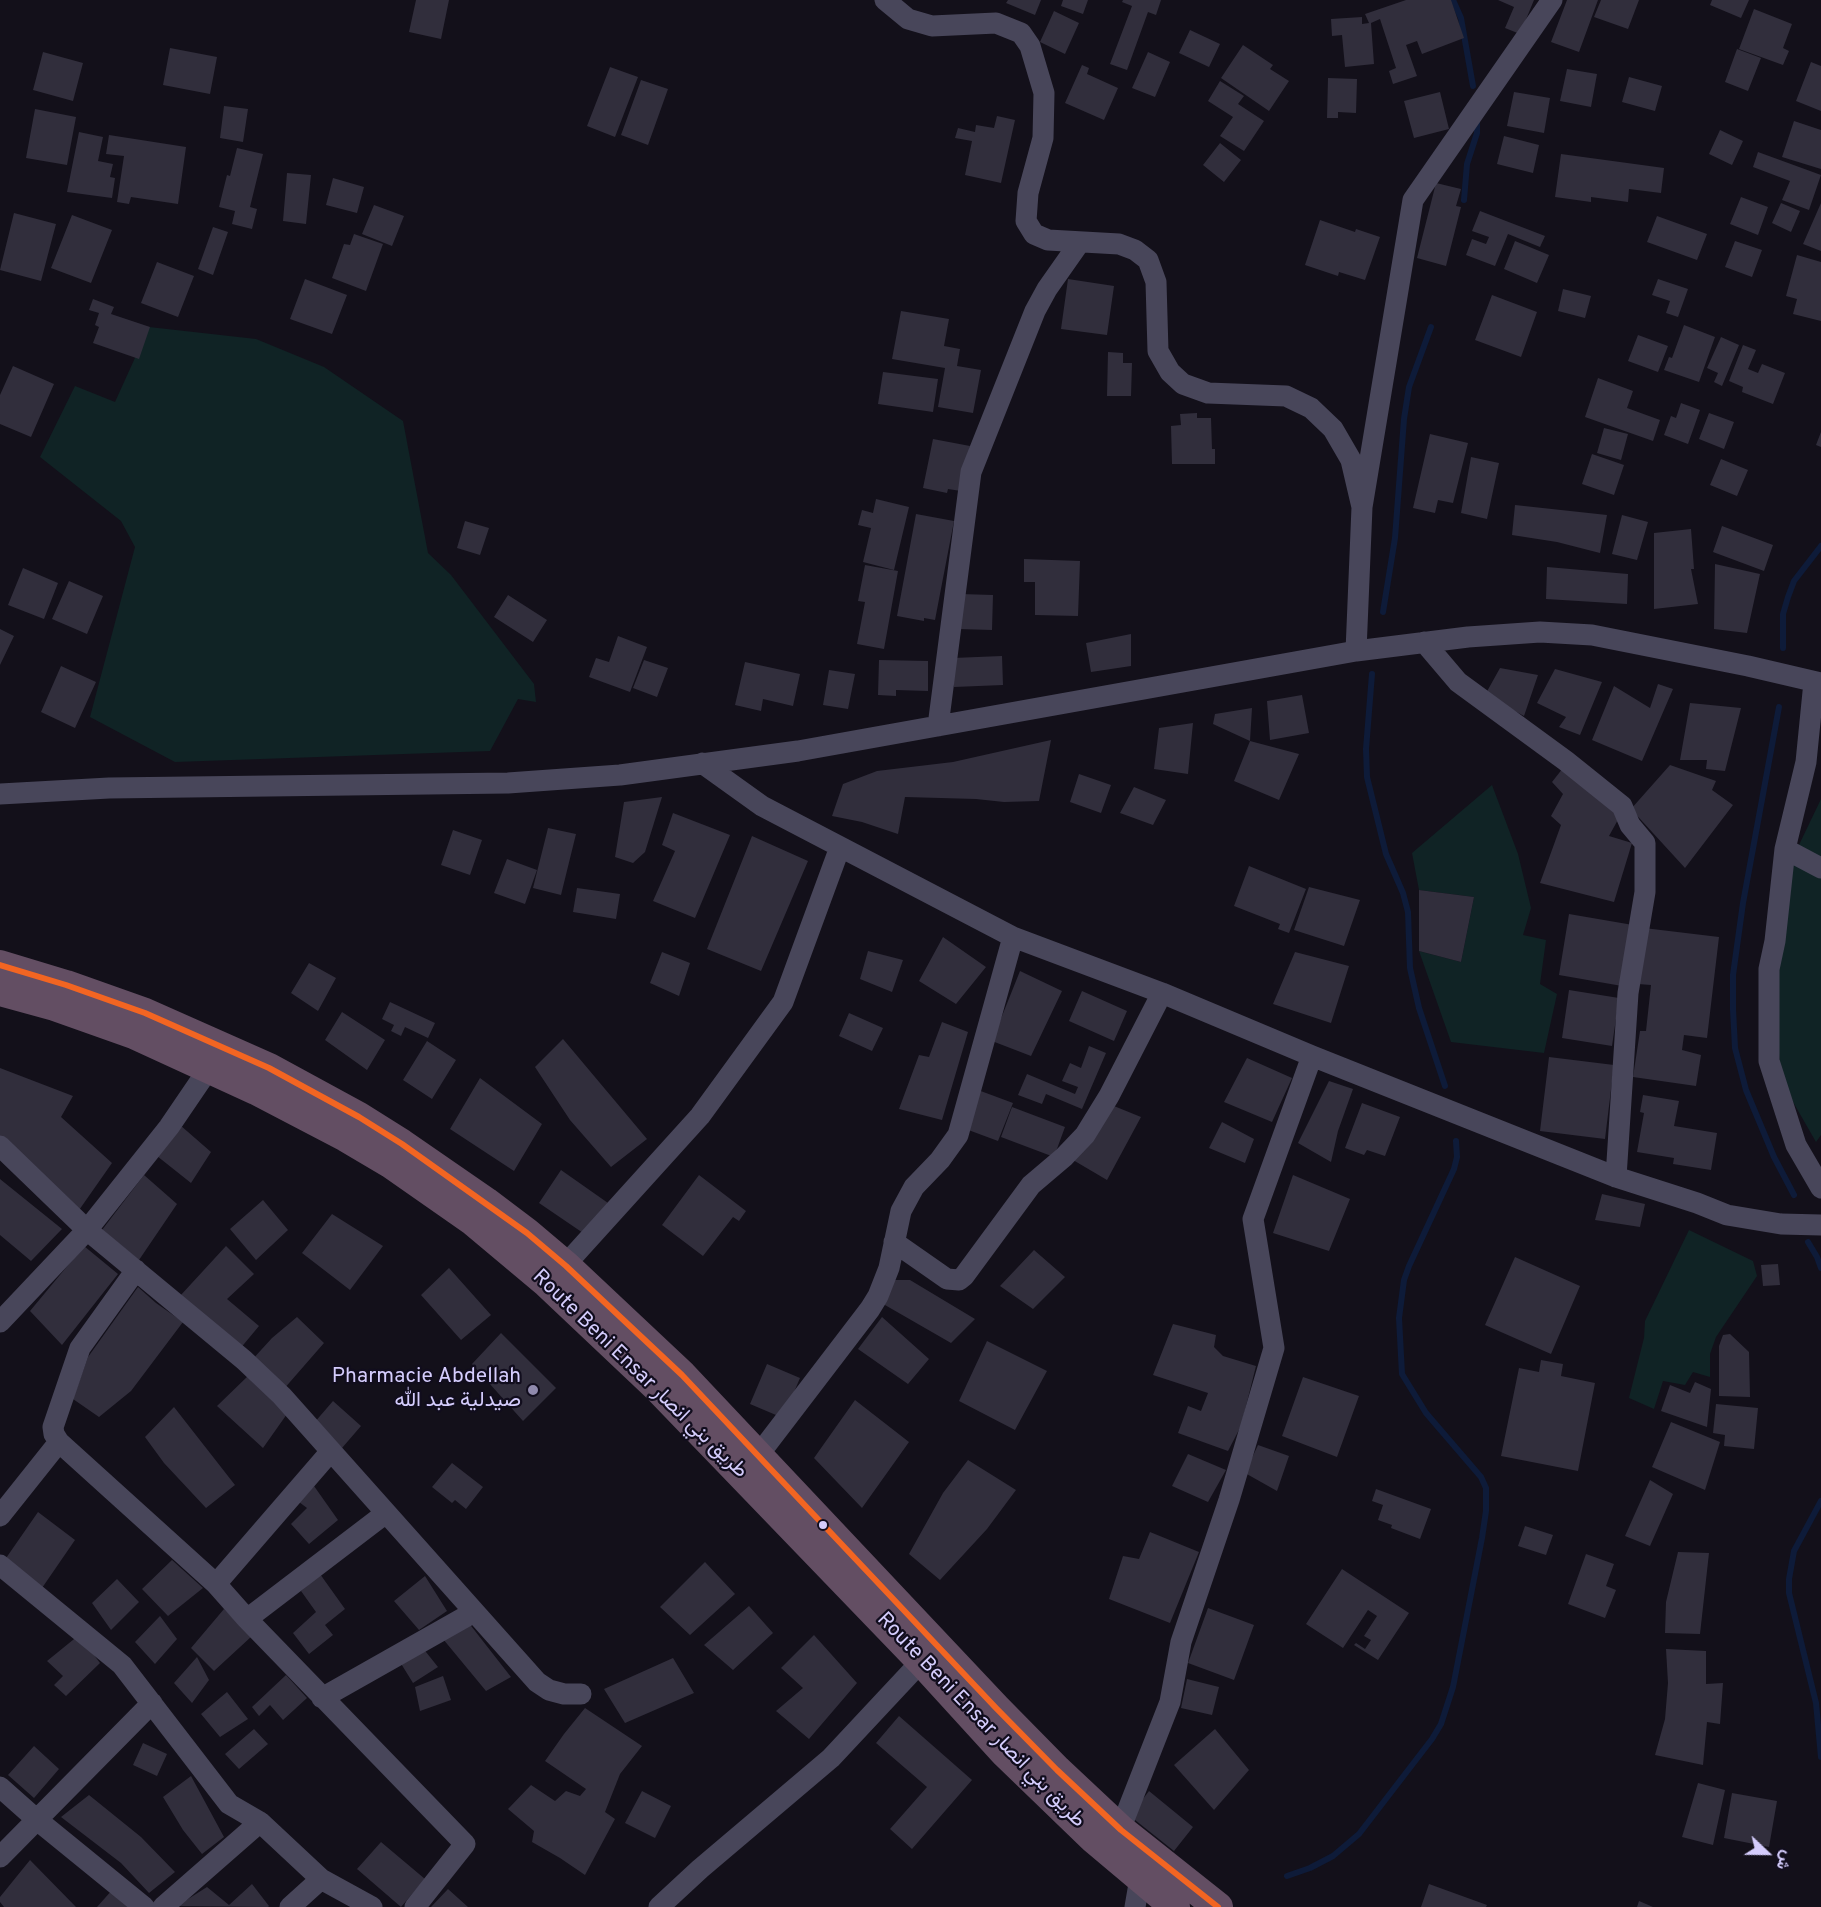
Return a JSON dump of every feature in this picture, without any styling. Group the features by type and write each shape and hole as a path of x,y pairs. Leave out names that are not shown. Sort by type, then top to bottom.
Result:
{"highway":[{"name":"Route Beni Ensar طريق بني انصار","path":"0,965 145,1012 216,1058"},
{"name":"Route Beni Ensar طريق بني انصار","path":"0,991 55,1006 314,1092 402,1144 486,1202 557,1274 682,1375 751,1466 929,1652 1049,1762 1115,1841 1140,1878 1175,1907"},
{"name":"Route Beni Ensar طريق بني انصار","path":"1115,1841 1218,1907"}],"street":[{"path":"885,0 908,19 932,26 996,22 1021,33 1030,46 1044,93 1042,138 1028,193 1026,221 1034,234 1048,240 1119,244 1135,250 1149,260 1156,282 1158,351 1170,372 1183,384 1208,393 1286,396 1311,408 1333,429 1351,460 1362,507"},
{"path":"1356,651 1362,507 1413,200 1552,0"},
{"path":"938,726 971,472 1035,311 1047,289 1080,243"},
{"path":"0,794 109,788 508,783 620,775 798,751 1356,651 1468,637 1540,633 1592,635 1748,666 1818,683 1806,762 1785,849 1770,969 1769,1061 1796,1145 1821,1188"},
{"path":"1424,642 1458,682 1566,761 1622,806 1630,825 1645,843 1646,892 1628,993 1616,1177"},
{"path":"702,763 762,806 1013,937 1162,993 1312,1056 1616,1177 1727,1215 1781,1224 1821,1225"},
{"path":"557,1274 700,1116 783,1002 840,847"},
{"path":"1785,849 1821,868"},
{"path":"751,1466 870,1309 884,1282 900,1211 908,1196 945,1154 958,1135 1013,937"},
{"path":"894,1242 947,1279 953,1281 964,1276 1031,1185 1084,1136 1109,1096 1162,993"},
{"path":"1115,1841 1170,1702 1181,1642 1229,1500 1274,1348 1253,1220 1312,1056"},
{"path":"0,1322 87,1230 169,1127 216,1058"},
{"path":"0,1146 87,1230 243,1360 282,1396 537,1682 549,1690 564,1694 581,1694"},
{"path":"136,1270 80,1348 52,1427 54,1434 59,1442 216,1584 247,1620 465,1844 415,1907"},
{"path":"0,1516 59,1442"},
{"path":"216,1584 331,1451"},
{"path":"247,1620 386,1513"},
{"path":"0,1565 122,1665 228,1804 260,1822 321,1879 372,1907"},
{"path":"322,1698 474,1612"},
{"path":"659,1907 700,1869 831,1758 929,1652"},
{"path":"0,1857 152,1703"},
{"path":"0,1786 36,1819 144,1907"},
{"path":"163,1907 260,1822"},
{"path":"1135,1907 1140,1878"},
{"path":"290,1907 321,1879"}],"green space":[{"path":"149,327 256,339 324,367 403,421 428,553 451,575 534,684 536,702 518,699 490,751 175,762 90,717 135,547 121,521 40,457 75,386 115,402"},
{"path":"1492,785 1518,854 1531,908 1523,935 1546,940 1540,984 1557,994 1544,1053 1451,1042 1419,951 1461,962 1474,897 1419,890 1412,853"},
{"path":"1821,799 1821,1135 1816,1142 1781,1081 1775,999 1775,884 1798,847"},
{"path":"1689,1230 1753,1261 1757,1276 1716,1337 1710,1354 1710,1377 1693,1372 1685,1385 1663,1381 1654,1409 1629,1398 1644,1338 1645,1321"}],"building":[{"path":"416,0 449,0 441,39 409,32"},
{"path":"1008,0 1041,0 1035,15 1006,3"},
{"path":"1063,0 1088,0 1083,14 1061,6"},
{"path":"1123,0 1161,0 1156,15 1148,12 1127,70 1110,64 1132,6 1122,2"},
{"path":"1406,0 1451,0 1464,38 1422,54 1417,41 1406,45 1417,76 1393,84 1389,71 1396,68 1380,19 1371,23 1374,64 1345,67 1342,35 1332,36 1331,19 1362,17 1362,24 1369,23 1365,14"},
{"path":"1498,0 1534,0 1520,34 1505,28 1514,7"},
{"path":"1567,0 1598,0 1579,52 1551,42"},
{"path":"1601,0 1639,0 1628,29 1594,17"},
{"path":"1712,0 1749,0 1741,18 1710,5"},
{"path":"1754,9 1792,24 1783,48 1789,51 1783,65 1739,49"},
{"path":"1054,11 1079,23 1065,54 1040,42"},
{"path":"1190,30 1220,44 1209,67 1179,53"},
{"path":"1243,45 1273,65 1270,69 1289,81 1269,111 1221,78"},
{"path":"170,48 217,57 210,94 163,85"},
{"path":"1737,49 1761,58 1748,91 1725,82"},
{"path":"43,52 83,63 73,101 33,90"},
{"path":"1148,52 1170,62 1155,97 1132,88"},
{"path":"1811,62 1821,66 1821,111 1796,101"},
{"path":"1082,65 1089,68 1087,74 1118,88 1104,120 1065,103"},
{"path":"610,67 638,77 615,137 587,126"},
{"path":"1567,69 1597,74 1591,107 1560,101"},
{"path":"1629,77 1662,86 1655,111 1622,102"},
{"path":"1328,78 1357,79 1356,113 1338,112 1338,118 1327,118"},
{"path":"641,80 668,89 648,145 621,135"},
{"path":"1220,81 1244,96 1238,104 1264,121 1244,151 1220,136 1233,117 1208,101"},
{"path":"1440,92 1449,129 1414,138 1404,101"},
{"path":"1514,92 1550,98 1544,133 1507,126"},
{"path":"224,106 248,109 243,142 220,138"},
{"path":"35,109 76,117 67,165 26,158"},
{"path":"997,116 1015,120 1001,183 965,175 972,141 955,138 958,128 975,132 976,125 994,128"},
{"path":"1794,121 1821,130 1821,169 1782,157"},
{"path":"1720,130 1743,141 1732,165 1709,154"},
{"path":"79,132 103,137 98,161 113,164 110,177 115,178 112,198 67,192"},
{"path":"109,135 186,147 178,204 131,197 129,204 117,202 124,156 106,154"},
{"path":"1504,136 1539,145 1533,173 1497,164"},
{"path":"1220,143 1241,160 1224,182 1203,165"},
{"path":"237,148 263,154 250,207 257,209 252,229 232,224 235,211 219,207"},
{"path":"1758,152 1821,175 1809,210 1782,200 1790,181 1753,167"},
{"path":"1561,154 1664,168 1661,193 1629,189 1628,202 1591,197 1591,202 1555,197"},
{"path":"287,173 311,175 306,224 283,221"},
{"path":"333,178 364,187 357,213 326,205"},
{"path":"1436,183 1461,189 1456,206 1461,207 1446,266 1417,258"},
{"path":"1741,197 1768,207 1758,235 1730,224"},
{"path":"1781,203 1800,211 1791,232 1772,223"},
{"path":"1821,203 1821,251 1803,244"},
{"path":"374,205 404,216 392,246 362,234"},
{"path":"1480,211 1545,236 1540,247 1508,234 1495,266 1466,255 1472,239 1486,244 1489,237 1472,231"},
{"path":"14,213 56,224 41,281 0,270"},
{"path":"72,215 112,230 91,283 51,268"},
{"path":"1657,216 1707,234 1697,260 1647,242"},
{"path":"1320,220 1355,232 1356,229 1380,237 1365,280 1339,272 1338,276 1305,265"},
{"path":"213,227 228,232 213,275 198,269"},
{"path":"354,234 383,244 366,291 332,278 344,244 350,245"},
{"path":"1515,241 1549,255 1537,283 1504,269"},
{"path":"1735,241 1762,250 1752,277 1725,267"},
{"path":"1797,255 1821,262 1821,321 1793,314 1797,299 1786,296"},
{"path":"157,262 194,276 178,317 141,303"},
{"path":"305,279 347,295 332,334 290,319"},
{"path":"1068,279 1114,286 1107,335 1061,329"},
{"path":"1658,279 1688,289 1678,317 1666,313 1670,301 1652,295"},
{"path":"1563,289 1591,296 1585,318 1558,311"},
{"path":"1492,295 1537,312 1521,357 1475,340"},
{"path":"93,299 114,307 111,314 150,327 139,359 93,343 99,327 95,325 99,313 89,310"},
{"path":"901,311 949,319 944,346 960,349 957,366 981,370 973,413 938,407 945,368 892,359"},
{"path":"1684,325 1715,337 1699,382 1664,370 1669,357 1672,358"},
{"path":"1638,335 1668,346 1658,372 1628,361"},
{"path":"1721,337 1739,345 1722,386 1714,382 1718,373 1707,368"},
{"path":"1743,345 1756,350 1748,369 1758,373 1762,364 1785,373 1773,404 1742,392 1743,387 1729,381"},
{"path":"1108,352 1123,353 1123,363 1132,363 1131,396 1107,396"},
{"path":"13,366 54,384 31,437 0,424 0,395"},
{"path":"883,372 938,379 933,412 878,404"},
{"path":"1598,378 1633,391 1627,408 1660,420 1653,441 1585,417"},
{"path":"1681,403 1700,410 1688,444 1664,435 1671,416 1676,418"},
{"path":"1197,413 1197,418 1211,418 1215,464 1172,464 1171,426 1181,425 1180,414"},
{"path":"1709,413 1734,422 1724,449 1699,439"},
{"path":"1604,428 1628,434 1621,460 1597,453"},
{"path":"1821,432 1821,447 1816,445"},
{"path":"1430,434 1468,443 1453,503 1438,500 1435,513 1413,508"},
{"path":"933,439 970,446 961,491 948,489 947,493 923,488"},
{"path":"1592,454 1624,465 1614,495 1582,484"},
{"path":"1471,457 1499,463 1487,519 1461,513"},
{"path":"1721,459 1748,470 1737,496 1710,485"},
{"path":"876,499 909,507 894,570 863,562 871,528 858,525 862,510 873,513"},
{"path":"1515,505 1607,515 1600,553 1557,542 1512,535"},
{"path":"916,514 954,521 935,620 924,618 924,621 897,616"},
{"path":"1622,515 1648,522 1637,560 1612,554"},
{"path":"465,521 489,528 480,555 457,548"},
{"path":"1722,526 1773,545 1764,571 1713,552"},
{"path":"1691,529 1694,569 1691,569 1698,604 1654,609 1654,533"},
{"path":"1024,559 1080,561 1078,616 1035,615 1035,582 1024,582"},
{"path":"1715,564 1760,574 1747,633 1714,629"},
{"path":"865,565 898,571 884,649 857,644 865,602 858,601"},
{"path":"1547,567 1628,574 1627,604 1546,599"},
{"path":"23,568 58,583 44,619 8,605"},
{"path":"69,581 103,596 87,634 52,619"},
{"path":"960,594 993,595 992,630 958,629"},
{"path":"508,595 547,620 533,642 494,617"},
{"path":"0,629 14,636 0,665"},
{"path":"1131,634 1131,666 1091,672 1086,643"},
{"path":"618,636 647,647 630,692 589,677 596,658 609,662"},
{"path":"1002,656 1003,685 954,687 953,658"},
{"path":"644,660 668,668 657,697 633,688"},
{"path":"879,660 928,661 928,691 896,690 896,696 878,695"},
{"path":"745,662 800,674 793,706 763,699 761,711 735,705"},
{"path":"61,666 96,682 75,728 41,712"},
{"path":"1500,668 1538,675 1524,716 1485,695"},
{"path":"1555,669 1602,682 1580,735 1559,727 1566,717 1537,703"},
{"path":"829,670 855,674 848,709 823,705"},
{"path":"1658,684 1673,689 1642,761 1592,740 1614,686 1650,708"},
{"path":"1302,695 1309,733 1270,740 1267,701"},
{"path":"1690,703 1741,708 1725,771 1706,769 1707,760 1680,760"},
{"path":"1252,708 1250,741 1213,724 1215,714"},
{"path":"1193,723 1188,774 1154,769 1159,728"},
{"path":"1051,740 1039,801 1004,802 905,797 898,834 862,822 832,816 843,784 877,771 953,762"},
{"path":"1250,741 1299,754 1279,800 1234,781"},
{"path":"1670,765 1716,781 1712,790 1733,805 1685,868 1631,809"},
{"path":"1563,768 1620,816 1609,836 1632,843 1614,902 1540,883 1561,825 1551,816 1563,794 1552,782"},
{"path":"1079,774 1111,785 1101,813 1070,802"},
{"path":"1134,787 1166,800 1153,825 1120,813"},
{"path":"662,797 645,852 633,863 615,857 624,802"},
{"path":"673,813 730,835 695,918 653,901 675,851 662,845"},
{"path":"548,828 576,834 561,895 533,888"},
{"path":"453,830 482,840 470,875 441,865"},
{"path":"752,836 808,861 761,971 707,949"},
{"path":"507,859 537,870 525,904 494,893"},
{"path":"1249,866 1306,889 1289,933 1278,929 1280,924 1234,906"},
{"path":"1309,887 1360,900 1344,946 1294,930"},
{"path":"577,888 620,894 616,919 573,912"},
{"path":"1419,890 1474,897 1461,962 1419,951"},
{"path":"1569,914 1633,925 1622,986 1559,975"},
{"path":"1644,928 1719,937 1707,1038 1684,1035 1682,1050 1701,1055 1696,1086 1633,1077 1640,1031 1646,1031 1651,985 1638,984"},
{"path":"943,937 986,967 956,1004 919,981"},
{"path":"868,951 903,960 892,992 860,979"},
{"path":"662,952 690,963 679,996 650,983"},
{"path":"1295,952 1349,966 1331,1023 1273,1004"},
{"path":"309,963 336,978 318,1011 291,993"},
{"path":"1020,971 1062,991 1031,1056 992,1041"},
{"path":"1569,990 1619,998 1612,1046 1562,1038"},
{"path":"1082,991 1127,1011 1114,1041 1069,1021"},
{"path":"390,1002 435,1023 428,1038 405,1027 401,1036 391,1031 394,1025 382,1019"},
{"path":"342,1012 385,1040 367,1070 325,1040"},
{"path":"849,1013 883,1028 872,1051 839,1036"},
{"path":"942,1022 968,1032 942,1120 899,1109 919,1055 929,1057"},
{"path":"563,1039 647,1139 611,1167 570,1120 535,1067"},
{"path":"427,1041 456,1060 432,1099 403,1080"},
{"path":"1089,1046 1106,1053 1082,1109 1046,1094 1042,1104 1018,1095 1027,1074 1075,1094 1078,1087 1062,1081 1070,1063 1081,1068"},
{"path":"1549,1057 1614,1065 1605,1139 1540,1131"},
{"path":"1247,1058 1292,1078 1272,1122 1224,1102"},
{"path":"0,1068 73,1096 61,1117 112,1163 77,1213 0,1137"},
{"path":"480,1078 542,1124 514,1171 450,1129"},
{"path":"1329,1081 1353,1089 1338,1131 1331,1162 1298,1143"},
{"path":"978,1090 1013,1103 998,1141 963,1128"},
{"path":"1643,1095 1679,1101 1674,1126 1717,1133 1711,1170 1673,1164 1674,1158 1637,1152 1644,1113 1640,1112"},
{"path":"1362,1103 1400,1117 1385,1156 1367,1150 1364,1155 1345,1148"},
{"path":"1109,1104 1141,1117 1107,1180 1073,1160"},
{"path":"1012,1107 1065,1127 1054,1157 1001,1137"},
{"path":"1222,1122 1254,1139 1245,1163 1209,1148"},
{"path":"180,1125 211,1152 191,1183 157,1156"},
{"path":"561,1170 608,1203 586,1235 539,1203"},
{"path":"144,1175 177,1204 139,1260 102,1230"},
{"path":"699,1175 746,1211 739,1221 733,1217 703,1256 662,1225"},
{"path":"1293,1175 1350,1199 1329,1251 1273,1233"},
{"path":"0,1179 62,1229 31,1261 0,1235"},
{"path":"1602,1194 1645,1204 1640,1227 1595,1220"},
{"path":"263,1200 288,1230 256,1260 230,1229"},
{"path":"332,1214 383,1246 350,1290 302,1253"},
{"path":"84,1246 118,1274 62,1345 30,1311"},
{"path":"226,1246 254,1274 227,1299 259,1326 239,1350 180,1296"},
{"path":"1034,1250 1065,1277 1033,1309 1000,1286"},
{"path":"1515,1257 1580,1286 1551,1354 1485,1325"},
{"path":"1778,1264 1780,1285 1763,1286 1761,1265"},
{"path":"449,1268 491,1315 461,1340 421,1295"},
{"path":"891,1280 910,1280 975,1319 951,1343 878,1301"},
{"path":"138,1287 183,1322 131,1391 99,1417 73,1399 88,1357"},
{"path":"297,1317 324,1343 283,1390 251,1361 272,1338"},
{"path":"882,1317 929,1359 908,1384 858,1349"},
{"path":"1173,1324 1216,1335 1214,1347 1223,1356 1256,1366 1241,1426 1228,1451 1178,1433 1188,1406 1201,1411 1208,1393 1153,1375"},
{"path":"501,1333 556,1388 523,1421 472,1364"},
{"path":"1730,1334 1749,1352 1750,1397 1719,1396 1719,1346 1723,1335"},
{"path":"987,1341 1047,1371 1015,1430 959,1401"},
{"path":"1541,1360 1563,1364 1561,1376 1595,1383 1578,1471 1501,1456 1519,1368 1539,1372"},
{"path":"767,1364 800,1378 783,1418 750,1404"},
{"path":"249,1375 287,1414 263,1448 217,1406"},
{"path":"1303,1377 1359,1396 1337,1457 1282,1436"},
{"path":"1695,1382 1711,1389 1707,1427 1661,1411 1670,1385 1690,1393"},
{"path":"855,1400 909,1442 862,1508 814,1458"},
{"path":"333,1401 361,1426 342,1448 314,1423"},
{"path":"1716,1404 1758,1408 1754,1449 1724,1446 1725,1435 1713,1433"},
{"path":"174,1407 235,1485 206,1508 164,1463 145,1437"},
{"path":"1671,1422 1720,1442 1705,1490 1652,1467"},
{"path":"1258,1445 1289,1456 1277,1491 1245,1473"},
{"path":"1188,1454 1226,1470 1208,1502 1172,1486"},
{"path":"968,1460 1016,1490 987,1529 940,1580 909,1554 943,1493"},
{"path":"452,1463 483,1487 466,1509 455,1500 452,1503 432,1487"},
{"path":"1650,1480 1673,1494 1650,1546 1625,1536"},
{"path":"314,1486 338,1520 309,1544 291,1524 307,1508 299,1502"},
{"path":"1376,1489 1431,1509 1420,1539 1391,1528 1392,1525 1378,1520 1383,1505 1372,1501"},
{"path":"38,1512 75,1540 42,1588 4,1561"},
{"path":"1525,1526 1553,1535 1546,1555 1518,1546"},
{"path":"1150,1532 1199,1552 1170,1623 1109,1599 1123,1556 1139,1559"},
{"path":"1678,1552 1709,1553 1700,1634 1665,1633 1666,1602"},
{"path":"1586,1554 1614,1564 1606,1586 1616,1590 1605,1618 1568,1604"},
{"path":"172,1560 203,1588 168,1616 142,1589"},
{"path":"705,1562 735,1594 690,1635 660,1607"},
{"path":"1342,1569 1409,1613 1378,1660 1354,1645 1356,1643 1365,1649 1371,1640 1364,1636 1377,1616 1368,1610 1343,1648 1306,1624"},
{"path":"320,1574 345,1609 325,1625 333,1635 309,1654 293,1633 316,1612 301,1591"},
{"path":"425,1576 447,1611 419,1630 394,1601"},
{"path":"117,1579 139,1602 111,1630 92,1603"},
{"path":"749,1606 773,1633 733,1670 704,1645"},
{"path":"1208,1608 1254,1625 1234,1680 1188,1663"},
{"path":"224,1609 252,1636 214,1671 191,1648"},
{"path":"160,1616 177,1639 155,1664 135,1642"},
{"path":"468,1622 511,1677 486,1691 443,1639"},
{"path":"79,1635 100,1663 66,1696 54,1685 63,1676 47,1661"},
{"path":"814,1635 857,1683 809,1739 776,1711 803,1688 781,1668"},
{"path":"422,1647 438,1667 413,1683 400,1662"},
{"path":"1666,1649 1706,1651 1706,1684 1723,1683 1720,1724 1707,1722 1703,1765 1655,1755 1665,1719 1668,1683"},
{"path":"197,1657 209,1680 192,1703 174,1683"},
{"path":"673,1658 694,1693 625,1723 604,1689"},
{"path":"286,1675 307,1698 283,1720 270,1705 259,1716 252,1707"},
{"path":"443,1676 451,1700 420,1711 415,1687"},
{"path":"1187,1679 1219,1687 1212,1715 1181,1708"},
{"path":"227,1692 248,1719 220,1737 201,1714"},
{"path":"585,1708 642,1746 620,1774 605,1812 615,1819 585,1875 532,1842 534,1831 508,1809 531,1785 555,1801 566,1791 580,1796 586,1789 545,1761"},
{"path":"899,1716 972,1780 912,1849 890,1829 927,1787 876,1743"},
{"path":"254,1729 268,1744 239,1769 225,1754"},
{"path":"1215,1729 1249,1770 1214,1810 1174,1765"},
{"path":"143,1743 167,1754 157,1776 133,1765"},
{"path":"34,1746 59,1769 34,1798 8,1775"},
{"path":"191,1776 224,1837 202,1854 183,1830 163,1797"},
{"path":"1698,1783 1725,1790 1713,1845 1682,1837"},
{"path":"642,1791 671,1806 655,1838 625,1823"},
{"path":"1149,1791 1193,1827 1174,1851 1130,1816"},
{"path":"1732,1793 1777,1801 1769,1847 1724,1838"},
{"path":"89,1795 141,1837 175,1872 149,1893 121,1863 61,1817"},
{"path":"381,1842 425,1879 401,1907 357,1869"},
{"path":"30,1860 76,1907 4,1907 0,1902 0,1897"},
{"path":"252,1884 268,1907 177,1906 207,1887 229,1905"},
{"path":"1429,1884 1487,1905 1486,1907 1421,1907"},
{"path":"113,1889 134,1907 97,1907"},
{"path":"448,1889 468,1907 431,1907"},
{"path":"1639,1901 1653,1907 1637,1907"}],"waterway":[{"path":"1453,0 1461,18 1473,86"},
{"path":"1464,200 1467,164 1477,133 1477,120"},
{"path":"1383,612 1395,538 1404,419 1409,387 1431,327"},
{"path":"1783,648 1783,614 1788,597 1794,581 1821,546"},
{"path":"1372,674 1366,749 1367,777 1386,854 1403,893 1408,912 1410,968 1419,1008 1445,1086"},
{"path":"1779,707 1743,903 1733,975 1733,1009 1735,1048 1746,1090 1774,1157 1794,1195"},
{"path":"1287,1876 1310,1868 1333,1856 1359,1834 1432,1739 1441,1724 1453,1687 1482,1538 1486,1511 1486,1488 1481,1477 1426,1413 1402,1374 1399,1318 1404,1280 1454,1169 1457,1157 1456,1141"},
{"path":"1808,1242 1821,1268"},
{"path":"1821,1501 1794,1551 1789,1579 1789,1593 1816,1703 1821,1757"}],"transit line":[{"path":"0,965 145,1013 269,1068 359,1117 402,1144 527,1233 566,1266 682,1375 1057,1770 1121,1830 1218,1907"}],"place":[{"name":"Pharmacie Abdellah صيدلية عبد الله","path":"533,1390"}]}
